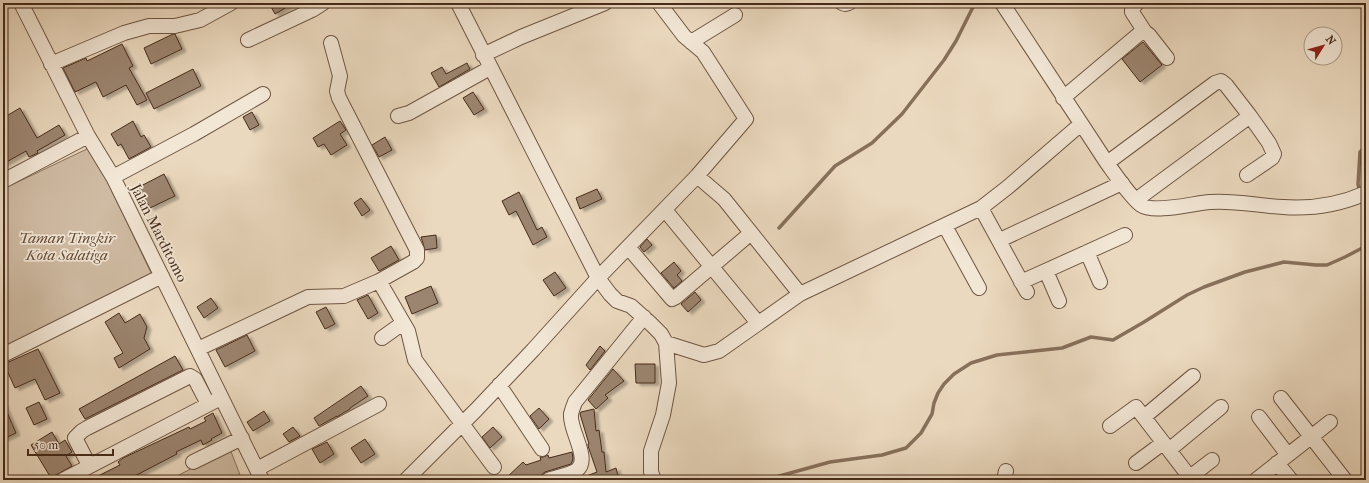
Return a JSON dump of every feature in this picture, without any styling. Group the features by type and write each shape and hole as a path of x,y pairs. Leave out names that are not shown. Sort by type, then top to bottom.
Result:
{"street":[{"name":"Jalan Marditomo","path":"21,3 88,136 112,178 162,276 259,474"},
{"path":"51,64 124,33 149,26 175,26 200,20 231,3"},
{"path":"458,3 483,55 598,278 617,301 631,306 644,317 661,334 666,343 669,383 663,415 651,451 651,472 654,480"},
{"path":"483,55 521,37 605,3"},
{"path":"406,480 463,423 533,350 598,278 665,210 697,176 746,119 703,52 684,36 659,3"},
{"path":"842,3 849,3"},
{"path":"1002,3 1107,163 1142,206 1151,209 1211,202 1236,202 1284,208 1304,207 1335,203 1352,199 1366,193"},
{"path":"1137,3 1132,9 1132,12 1145,32 1155,41 1167,58"},
{"path":"248,40 314,5"},
{"path":"692,42 735,15"},
{"path":"1063,98 1139,34 1145,32"},
{"path":"198,349 308,297 344,296 379,281 413,262 417,258 417,250 339,98 338,91 340,76 331,43"},
{"path":"398,116 409,113 490,68"},
{"path":"1107,163 1215,83 1221,81 1226,85 1270,143 1274,154 1272,158 1247,175"},
{"path":"112,178 194,134 263,94"},
{"path":"1136,200 1250,116"},
{"path":"666,343 704,355 719,350 800,294 981,208 1008,187 1081,124"},
{"path":"3,182 88,136"},
{"path":"697,176 724,199 800,294"},
{"path":"1000,240 1122,183"},
{"path":"981,208 1000,240 1024,287 1046,271 1125,235"},
{"path":"665,210 758,323"},
{"path":"945,226 979,288"},
{"path":"628,247 672,299 752,233"},
{"path":"1087,252 1100,282"},
{"path":"1046,271 1059,301"},
{"path":"3,355 162,276"},
{"path":"379,281 408,331 415,360 494,467"},
{"path":"548,480 576,471 581,466 582,457 573,429 571,414 575,402 644,317"},
{"path":"382,338 403,323"},
{"path":"89,465 75,438 87,428 190,376 195,379 208,404"},
{"path":"1144,418 1194,376"},
{"path":"499,385 542,449"},
{"path":"63,480 89,465 222,398"},
{"path":"1281,398 1345,480"},
{"path":"259,474 379,404"},
{"path":"1110,426 1136,407 1190,479 1212,460"},
{"path":"1136,462 1166,446 1221,407"},
{"path":"1260,417 1282,459 1290,480"},
{"path":"1256,480 1330,422"},
{"path":"193,462 242,438"}],"green space":[{"name":"Taman Tingkir Kota Salatiga","path":"91,147 153,277 3,349 3,189"},
{"path":"230,449 242,480 169,480"}],"building":[{"path":"269,3 294,3 275,14"},
{"path":"175,34 182,49 151,64 144,48"},
{"path":"1143,42 1162,65 1140,82 1122,59"},
{"path":"122,44 133,66 129,68 147,100 137,105 126,85 103,97 96,82 75,92 63,68 86,58 87,61"},
{"path":"467,63 470,69 439,87 431,73 442,67 446,74"},
{"path":"193,69 201,86 154,109 146,93"},
{"path":"473,92 484,109 474,115 463,98"},
{"path":"20,108 37,138 59,125 65,135 37,151 38,153 29,157 26,151 3,164 3,118"},
{"path":"252,112 259,125 250,130 243,117"},
{"path":"133,121 141,137 144,135 151,147 129,159 121,144 118,146 111,134"},
{"path":"340,121 346,130 340,134 347,145 331,155 324,144 318,147 313,138"},
{"path":"385,137 392,150 379,157 372,145"},
{"path":"164,174 175,196 150,208 139,187"},
{"path":"597,189 602,199 580,209 576,198"},
{"path":"519,192 537,230 542,227 547,237 533,245 516,211 509,215 502,201"},
{"path":"361,198 370,210 362,216 354,203"},
{"path":"436,235 437,248 425,250 421,237"},
{"path":"647,239 652,245 644,252 640,247"},
{"path":"391,246 399,260 379,271 371,258"},
{"path":"674,262 681,271 677,275 682,281 674,288 661,273"},
{"path":"555,272 566,288 554,296 543,280"},
{"path":"431,286 438,303 412,314 405,297"},
{"path":"695,292 701,300 688,312 681,304"},
{"path":"368,295 378,313 368,319 357,300"},
{"path":"211,298 218,308 204,318 197,307"},
{"path":"326,307 335,324 325,329 316,312"},
{"path":"119,313 125,323 140,314 147,327 144,338 150,349 119,368 114,358 123,353 105,322"},
{"path":"247,335 255,351 225,367 216,350"},
{"path":"600,346 605,351 590,370 586,365"},
{"path":"38,349 60,393 45,400 35,379 15,388 4,364"},
{"path":"175,356 183,370 85,419 79,409"},
{"path":"635,364 655,364 655,383 636,383"},
{"path":"613,369 624,381 605,395 608,398 596,409 588,400"},
{"path":"361,386 368,396 337,417 319,426 314,418"},
{"path":"39,402 47,419 34,425 26,408"},
{"path":"3,403 16,433 3,439"},
{"path":"539,408 549,419 539,429 530,416"},
{"path":"594,409 596,431 599,430 602,452 604,452 606,472 616,468 619,480 576,480 597,472 588,446 589,444 580,414 581,412"},
{"path":"264,411 270,421 253,431 247,422"},
{"path":"213,413 222,433 203,445 201,440 176,452 177,454 127,480 90,480 120,465 118,462 123,458 189,427 190,429 206,421 204,418"},
{"path":"293,427 300,436 289,442 283,434"},
{"path":"493,427 502,437 490,448 482,437"},
{"path":"52,432 59,444 65,440 72,452 66,456 72,466 51,478 31,445"},
{"path":"365,439 375,454 361,463 351,448"},
{"path":"327,442 334,454 320,463 312,449"},
{"path":"572,452 573,459 571,464 545,472 541,475 540,480 504,480 523,462 526,465 541,460 540,457 548,455 549,458"}],"waterway":[{"path":"779,228 835,166 872,143 902,114 944,60 956,41 975,3"},
{"path":"1360,193 1358,184 1360,152 1366,146"},
{"path":"1362,199 1366,213"},
{"path":"765,480 830,462 882,455 906,448 921,433 932,414 934,403 944,384 954,374 971,363 997,355 1062,348 1091,337 1113,340 1187,295 1204,287 1245,272 1284,262 1327,265 1366,246"}]}
